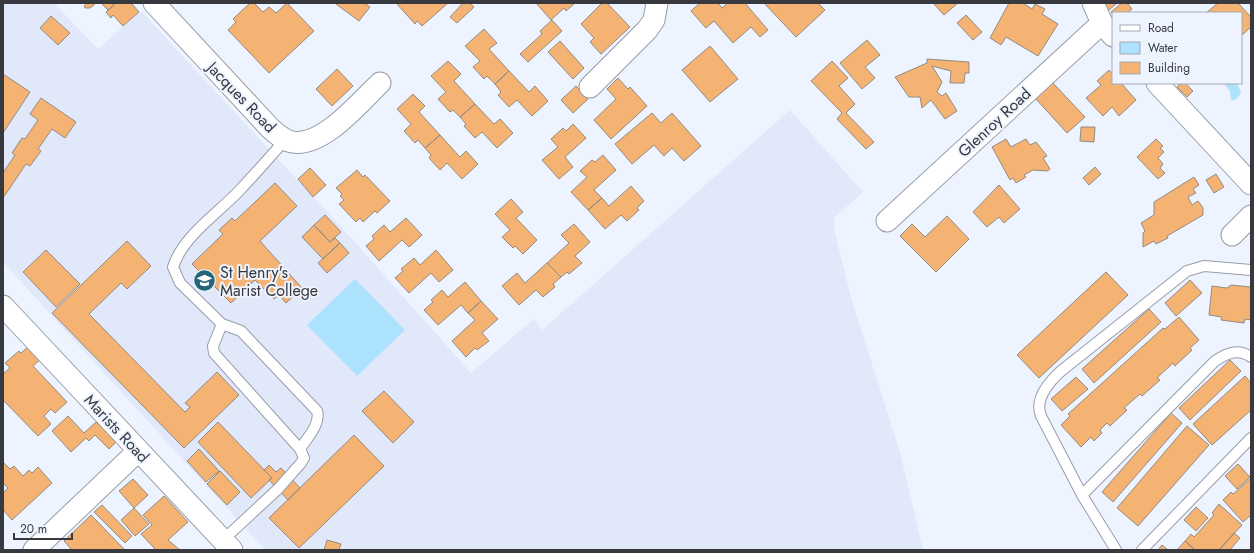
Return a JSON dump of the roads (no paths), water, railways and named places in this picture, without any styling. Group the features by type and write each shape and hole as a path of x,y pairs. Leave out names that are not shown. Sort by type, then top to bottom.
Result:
{"street":[{"name":"Jacques Road","path":"154,3 270,128 285,140 301,143 320,136 342,121 380,83"},
{"path":"590,87 647,30 654,20 657,3"},
{"path":"1093,3 1107,30"},
{"name":"Glenroy Road","path":"887,221 1107,30"},
{"path":"1158,84 1251,184"},
{"path":"1232,235 1251,216"},
{"name":"Marists Road","path":"3,306 227,545"},
{"path":"34,550 138,451"}],"lane":[{"path":"285,140 239,191 189,241 177,256 173,267 180,283 222,324 241,331 317,411 319,416 318,422 300,449"},
{"path":"1116,550 1082,495 1040,412 1042,397 1052,380 1187,271 1204,266 1251,270"},
{"path":"222,324 213,346 214,353 300,449 304,458 301,464 227,545"},
{"path":"1082,495 1215,361 1234,351 1246,353 1251,357"},
{"path":"1142,550 1251,438"}],"water":[{"path":"1225,84 1237,84 1241,91 1240,95 1235,100 1231,100 1230,91"},
{"path":"355,279 405,330 357,376 307,325"}],"place":[{"name":"St Henry's Marist College","path":"205,281"}]}
